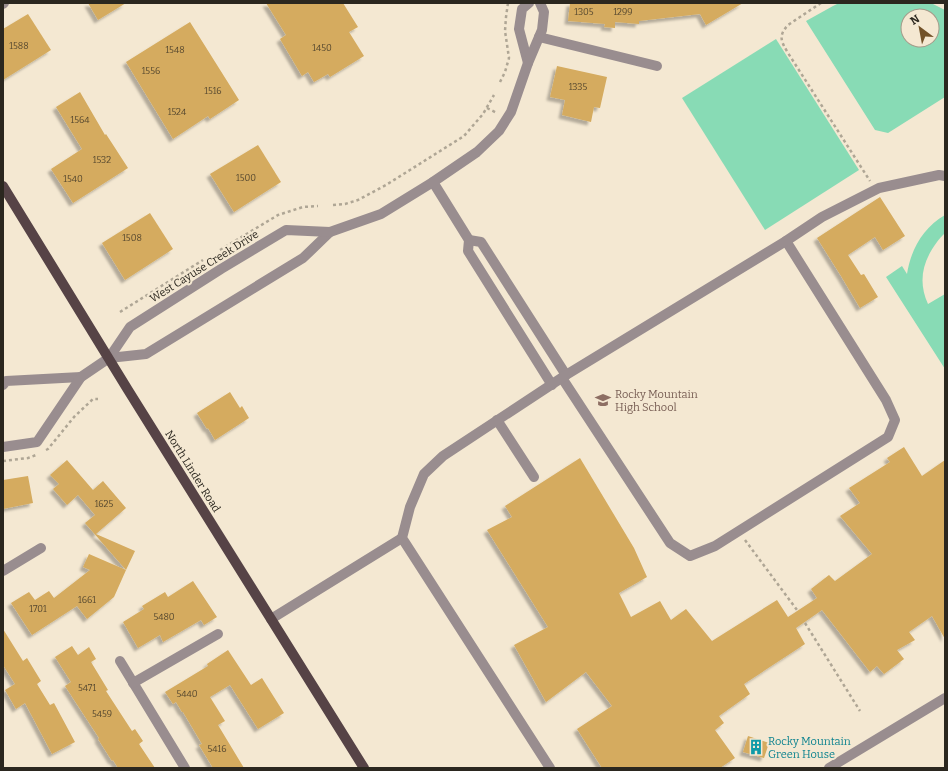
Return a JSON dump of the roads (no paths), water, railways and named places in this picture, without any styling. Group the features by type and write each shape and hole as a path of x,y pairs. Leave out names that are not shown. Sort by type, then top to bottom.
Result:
{"main road":[{"name":"North Linder Road","path":"3,186 364,768"}],"street":[{"path":"528,63 519,29 522,9 529,3"},
{"name":"West Cayuse Creek Drive","path":"3,447 37,442 81,377 109,358 130,327 221,269 286,230 330,232 381,214 433,182 477,152 499,131 511,112 528,63 542,30 544,12 540,3"},
{"path":"539,37 657,66"},
{"path":"271,619 402,538 410,507 424,474 443,456 497,420 552,384 786,241 822,217 879,188 939,175 945,176"},
{"path":"433,182 469,240 468,251 552,384"},
{"name":"West Cayuse Creek Drive","path":"109,358 146,354 303,258 330,232"},
{"path":"469,240 481,242 564,377 670,543 690,556 715,546 888,437 895,420 886,400 786,241"},
{"path":"3,385 6,381 81,377"},
{"path":"497,420 534,477"},
{"path":"402,538 550,768"},
{"path":"3,571 41,548"},
{"path":"133,683 218,634"},
{"path":"120,661 185,768"},
{"path":"829,768 945,698"}],"place":[{"name":"Rocky Mountain High School","path":"603,400"},
{"name":"Rocky Mountain Green House","path":"756,747"}]}
